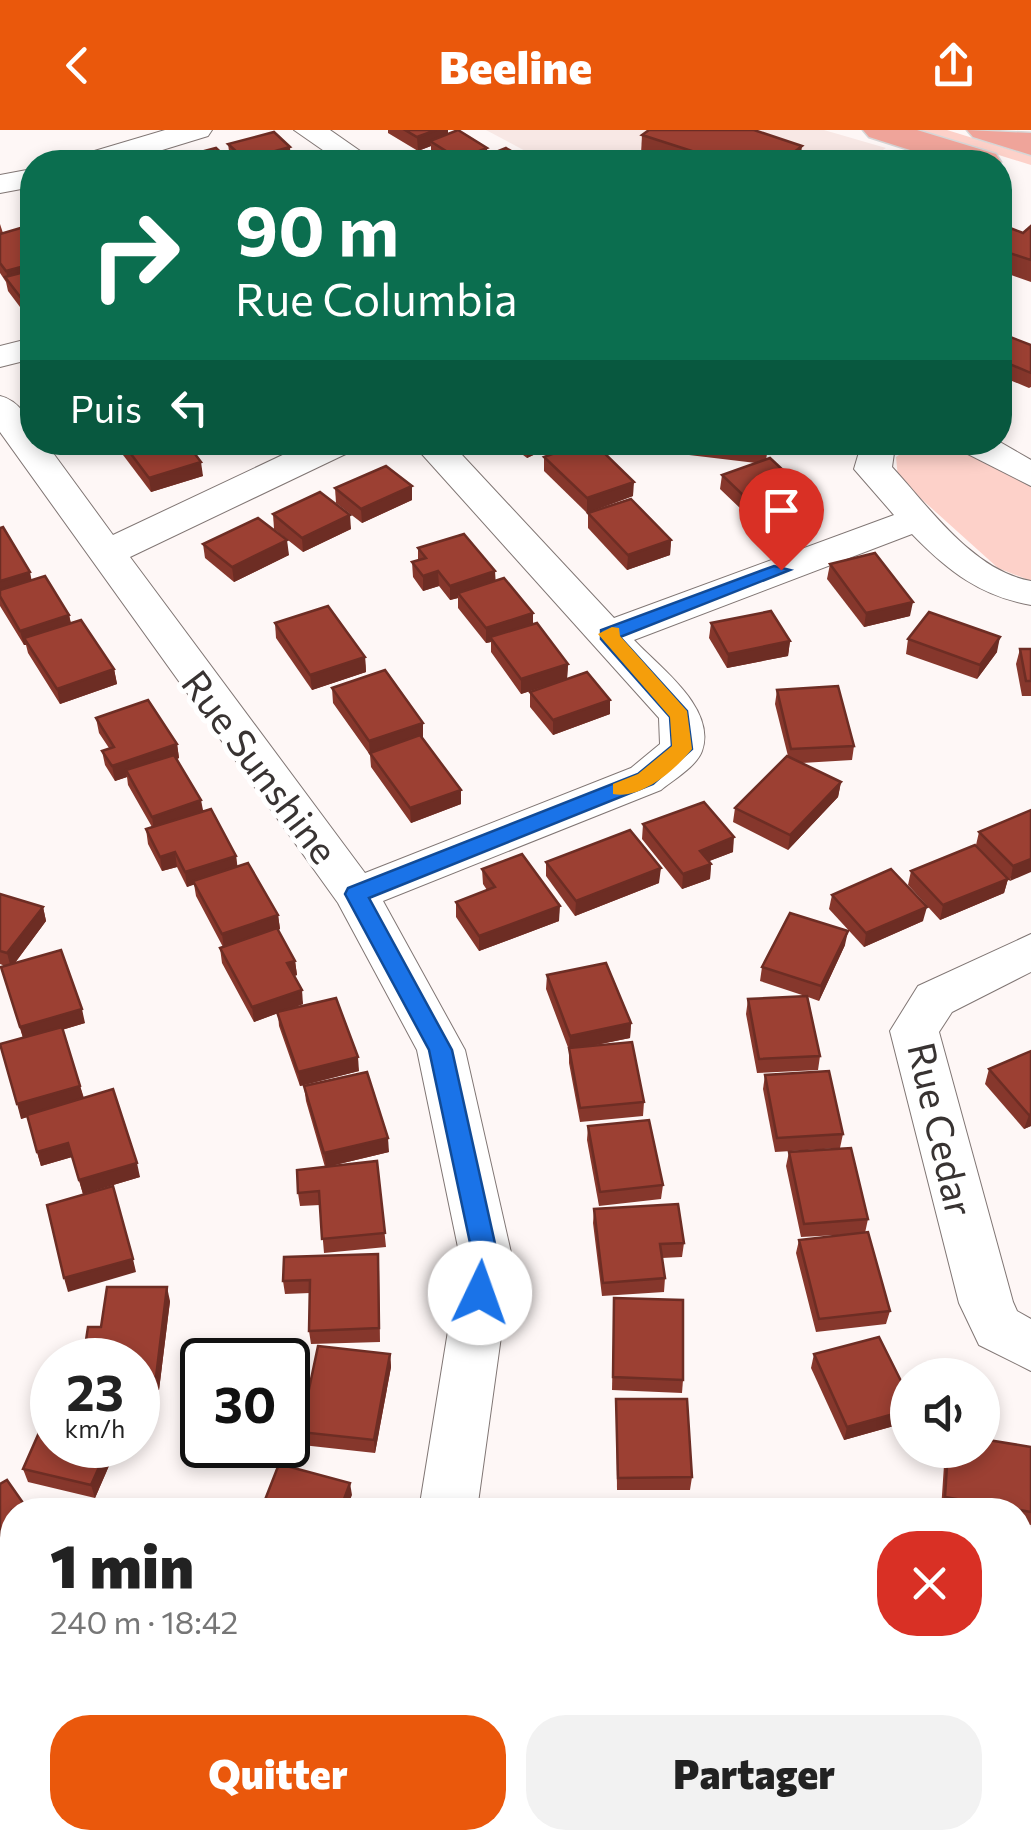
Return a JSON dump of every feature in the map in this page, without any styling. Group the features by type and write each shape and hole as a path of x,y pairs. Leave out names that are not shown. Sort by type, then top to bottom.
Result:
{"main road":[{"path":"881,130 945,150"},
{"path":"985,130 1031,144"}],"street":[{"path":"131,150 197,130"},
{"path":"309,130 342,150"},
{"name":"Rue Sunshine","path":"0,407 20,435"},
{"name":"Rue Sunshine","path":"34,455 356,894 440,1050 486,1257 450,1498"},
{"path":"104,554 313,455"},
{"path":"356,894 646,779 682,749 680,715 442,455"},
{"path":"876,455 874,469 986,580 1031,593"},
{"path":"996,455 1031,475"},
{"path":"608,634 920,518"},
{"name":"Rue Cedar","path":"1031,951 934,999 914,1031 986,1303 998,1328 1031,1347"}],"shaded area":[{"path":"486,130 824,130 886,148 883,150 524,150"},
{"path":"918,130 947,130 1012,150 983,150"},
{"path":"1012,150 1031,156 1031,165 1012,159"},
{"path":"973,455 1031,485 1031,581 998,568 898,478 896,457"}],"building":[{"path":"405,130 436,130 417,137"},
{"path":"458,130 487,148 444,150 430,141"},
{"path":"649,130 754,130 802,146 797,150 689,150 642,135"},
{"path":"274,132 290,147 235,150 228,144"},
{"path":"1031,226 1031,260 1012,254 1012,229 1023,233"},
{"path":"20,228 20,267 6,271 0,263 0,234"},
{"path":"20,273 20,297 5,277"},
{"path":"1012,338 1031,345 1031,373 1012,365"},
{"path":"132,455 196,455 201,462 149,478"},
{"path":"606,455 634,482 587,498 544,457"},
{"path":"770,458 815,500 766,517 722,475"},
{"path":"386,466 412,486 361,509 335,488"},
{"path":"320,492 350,515 302,538 273,514"},
{"path":"631,499 671,540 628,555 588,513"},
{"path":"258,518 287,540 232,567 203,544"},
{"path":"3,527 30,572 0,581 0,528"},
{"path":"464,534 495,571 450,586 438,571 423,576 412,562 426,558 418,548"},
{"path":"875,553 913,602 866,613 830,564"},
{"path":"45,576 69,615 20,631 0,590"},
{"path":"504,578 533,613 486,628 458,593"},
{"path":"328,606 365,657 310,675 275,623"},
{"path":"771,611 790,641 728,654 711,623"},
{"path":"929,612 1000,637 980,665 908,639"},
{"path":"81,620 114,669 57,689 24,638"},
{"path":"537,623 568,664 521,679 490,637"},
{"path":"1020,649 1031,649 1031,681 1026,681"},
{"path":"385,670 423,723 369,741 332,688"},
{"path":"587,672 610,700 553,720 530,692"},
{"path":"838,686 854,746 791,749 777,690"},
{"path":"148,700 177,744 112,766 102,751 114,747 96,718"},
{"path":"420,735 461,790 410,808 370,753"},
{"path":"174,755 201,800 152,817 126,770"},
{"path":"787,756 841,782 790,835 735,808"},
{"path":"704,802 734,837 700,851 711,864 683,874 643,824"},
{"path":"211,809 236,856 185,872 175,852 160,857 146,829"},
{"path":"1031,810 1031,859 1013,866 979,832"},
{"path":"630,830 661,868 576,901 546,862"},
{"path":"975,845 1008,879 943,905 911,871"},
{"path":"522,854 560,906 479,936 456,902 495,887 482,869"},
{"path":"248,863 278,915 222,934 193,881"},
{"path":"891,869 927,907 866,933 832,895"},
{"path":"0,894 43,907 7,953 0,951"},
{"path":"790,913 848,931 821,986 762,967"},
{"path":"277,928 295,961 287,963 302,990 252,1007 220,948"},
{"path":"61,950 82,1009 20,1027 1,967"},
{"path":"606,963 631,1023 570,1036 547,975"},
{"path":"807,996 820,1056 759,1059 748,999"},
{"path":"336,998 358,1057 298,1072 277,1012"},
{"path":"62,1027 80,1086 17,1104 0,1044"},
{"path":"632,1042 644,1102 580,1108 569,1048"},
{"path":"1031,1051 1031,1114 1029,1115 989,1069"},
{"path":"829,1071 843,1134 777,1138 765,1075"},
{"path":"367,1072 388,1138 324,1153 304,1086"},
{"path":"113,1089 137,1163 79,1180 68,1143 37,1152 27,1115"},
{"path":"649,1120 663,1185 600,1192 588,1126"},
{"path":"851,1148 868,1219 804,1224 789,1152"},
{"path":"377,1161 385,1233 322,1239 319,1191 298,1193 297,1170"},
{"path":"113,1186 133,1259 64,1278 47,1205"},
{"path":"678,1204 684,1243 660,1244 665,1278 603,1283 594,1209"},
{"path":"868,1232 890,1311 819,1319 799,1240"},
{"path":"378,1254 379,1328 309,1331 310,1280 283,1281 284,1257"},
{"path":"107,1287 167,1287 160,1344 160,1338 86,1338 88,1327 101,1327"},
{"path":"614,1298 683,1300 683,1380 613,1377"},
{"path":"879,1337 890,1359 890,1415 847,1427 814,1354"},
{"path":"318,1346 390,1354 374,1440 310,1433 310,1384"},
{"path":"616,1399 687,1399 692,1477 618,1478"},
{"path":"1000,1442 1031,1447 1031,1498 945,1497 947,1468 1000,1468"},
{"path":"30,1453 30,1468 99,1468 91,1485 23,1469"},
{"path":"277,1468 294,1468 350,1483 344,1498 266,1498"},
{"path":"7,1480 20,1498 0,1498 0,1484"}],"slow traffic":[{"path":"612,633 608,634 680,715 682,749 646,779 620,789"}],"route":[{"path":"480,1293 486,1257 440,1050 356,894 646,779 682,749 680,715 608,634 781,570"}]}
